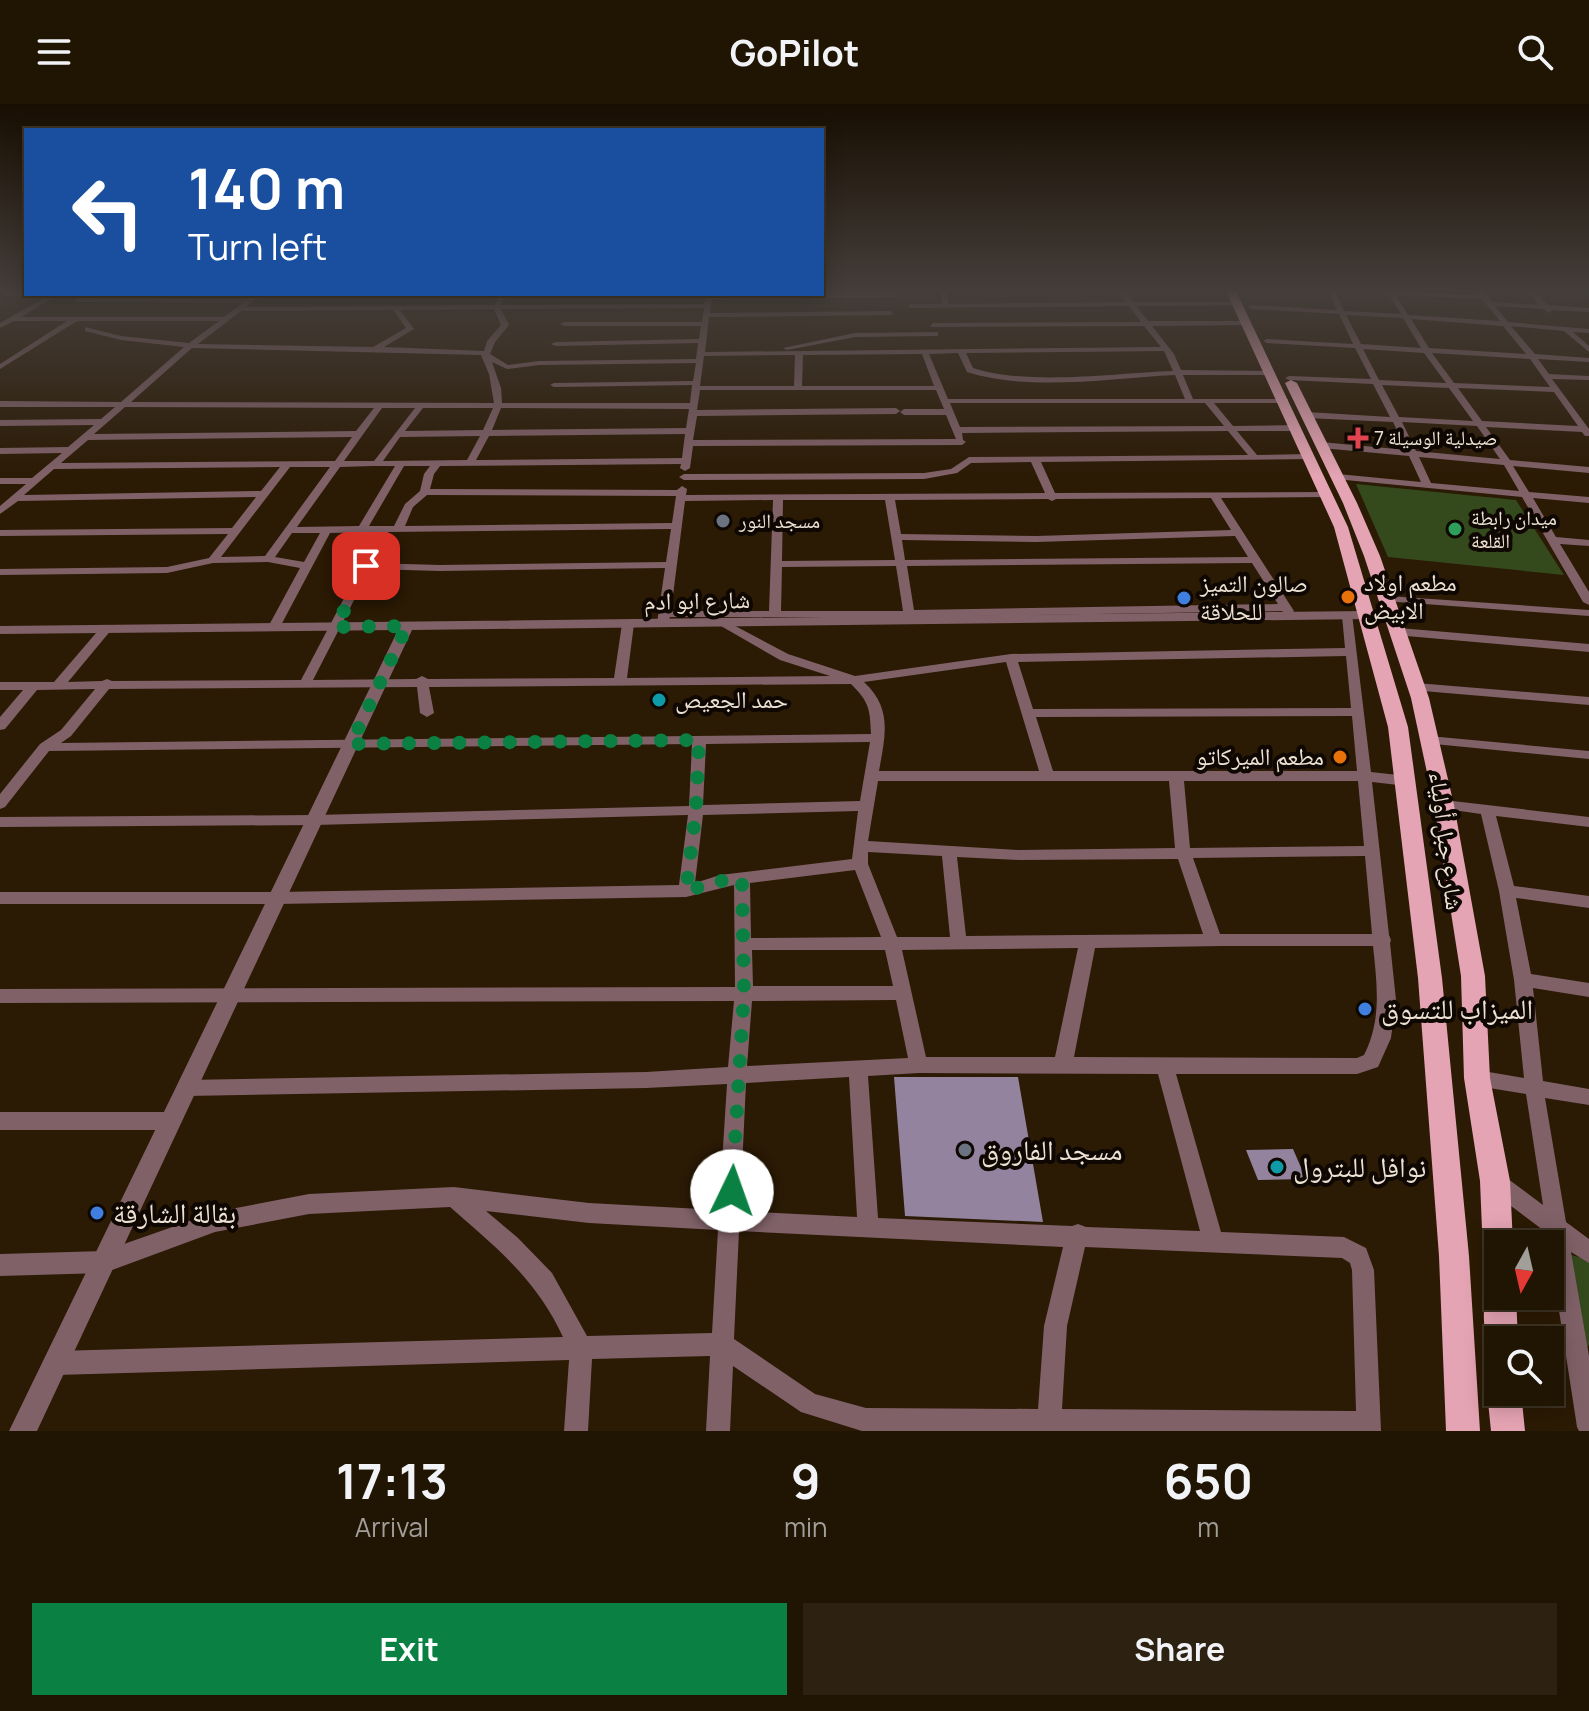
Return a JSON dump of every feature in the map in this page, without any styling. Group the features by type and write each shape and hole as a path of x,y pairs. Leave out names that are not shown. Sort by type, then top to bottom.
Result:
{"main road":[{"name":"شارع جبل أولياء","path":"1268,353 1394,616 1416,687 1444,805 1473,976 1477,1078 1495,1181 1497,1230"},
{"name":"شارع جبل أولياء","path":"1271,353 1285,401 1302,422"},
{"name":"شارع جبل أولياء","path":"1331,486 1352,555 1358,615 1398,727 1407,781 1430,978 1454,1256 1463,1431"},
{"path":"1505,1406 1508,1431"}],"street":[{"path":"0,367 22,353"},
{"path":"0,511 184,353"},
{"path":"477,353 507,367 763,354 968,353"},
{"path":"470,462 500,405 496,377 487,353"},
{"path":"539,363 547,353"},
{"path":"701,353 664,619 775,614 1289,612"},
{"path":"763,354 768,353"},
{"path":"925,353 969,460"},
{"path":"962,353 970,370 987,376 1046,378 1177,373 1556,390"},
{"path":"1168,353 1190,400"},
{"path":"1359,353 1399,420 1427,485"},
{"path":"1428,353 1506,461 1589,602"},
{"path":"1511,353 1589,360"},
{"path":"798,387 799,354"},
{"path":"1530,354 1586,432"},
{"path":"541,407 563,363"},
{"path":"1547,376 1589,378"},
{"path":"554,385 939,388"},
{"path":"1207,400 1255,458"},
{"path":"946,401 1285,401"},
{"path":"268,559 380,405"},
{"path":"376,465 383,450 401,434 421,405"},
{"path":"2,406 500,405 950,412"},
{"path":"1571,410 1589,411"},
{"path":"957,430 1229,428 1302,422 1399,420 1586,432"},
{"path":"0,423 104,422"},
{"path":"401,434 690,431"},
{"path":"87,437 359,434"},
{"path":"688,443 962,442"},
{"path":"0,451 71,450"},
{"path":"684,477 924,476 954,471 969,460 1255,458 1315,451 1414,452 1589,470"},
{"path":"1035,460 1052,498"},
{"path":"54,466 685,461"},
{"path":"398,529 409,506 425,492 429,474 438,462"},
{"path":"362,530 401,463"},
{"path":"213,560 287,464"},
{"path":"0,481 36,481"},
{"path":"425,492 778,498 1052,498 1214,495 1331,486 1427,485 1589,500"},
{"path":"16,498 265,494"},
{"path":"1214,495 1289,612"},
{"path":"775,614 778,498"},
{"path":"890,498 909,614"},
{"path":"289,530 676,526"},
{"path":"274,627 327,529"},
{"path":"305,684 366,566 364,561 384,530"},
{"path":"0,533 236,531"},
{"path":"895,537 1060,539 1238,533"},
{"path":"1551,540 1589,543"},
{"path":"0,572 167,570 213,560 268,559 306,566"},
{"path":"777,564 1254,560"},
{"path":"366,566 670,565"},
{"name":"شارع ابو ادم","path":"0,630 628,624 664,619 720,622 1289,612 1394,616"},
{"path":"1394,616 1589,613"},
{"path":"186,1088 646,1080 919,1065 1357,1066 1371,1061 1385,1027 1387,1000 1350,652 1358,615"},
{"path":"1394,616 1589,648"},
{"path":"720,622 784,657 854,680 871,696 877,711 878,738 860,846 860,864 892,945 919,1065"},
{"path":"620,682 628,624"},
{"path":"23,1431 407,626"},
{"path":"59,684 106,629"},
{"path":"0,686 380,683 422,680 854,680 1011,658 1350,652"},
{"path":"1011,658 1047,775"},
{"path":"422,680 427,713"},
{"path":"0,804 45,747 66,733 107,683"},
{"path":"0,726 34,685"},
{"path":"1416,687 1589,701"},
{"path":"1029,713 1356,712"},
{"path":"45,747 878,738"},
{"path":"686,891 696,810 699,740"},
{"path":"1429,740 1589,755"},
{"path":"873,776 1364,776 1407,781"},
{"path":"1176,776 1183,852 1213,938"},
{"path":"1444,805 1589,822"},
{"path":"0,822 315,820 868,806"},
{"path":"1487,810 1507,891 1523,980 1534,1087 1588,1425"},
{"path":"860,846 1019,855 1371,851"},
{"path":"949,851 959,944"},
{"path":"0,898 277,898 686,891 720,881 860,864"},
{"path":"718,1431 744,992 742,880"},
{"path":"1507,891 1589,902"},
{"path":"744,944 892,945 1213,938 1383,940"},
{"path":"1063,1065 1088,941"},
{"path":"1523,980 1589,990"},
{"path":"0,996 903,993"},
{"path":"1165,1066 1213,1241"},
{"path":"858,1068 868,1228"},
{"path":"1477,1078 1589,1097"},
{"path":"0,1121 171,1121"},
{"path":"1495,1181 1589,1252"},
{"path":"454,1197 510,1245 544,1281 566,1318 581,1350 576,1431"},
{"path":"0,1265 104,1262 215,1222 309,1204 454,1197 589,1213 1344,1248 1358,1256 1363,1270 1369,1427 1050,1419 866,1420 809,1404 721,1344 56,1363"},
{"path":"1050,1419 1050,1356 1054,1322 1078,1234"}],"green space":[{"name":"ميدان رابطة القلعة","path":"1356,484 1516,500 1564,575 1388,557"},
{"path":"1568,1254 1589,1260 1589,1345 1586,1349"}],"building":[{"name":"مسجد الفاروق","path":"894,1077 1018,1077 1043,1222 905,1216"},
{"name":"نوافل للبترول","path":"1293,1149 1306,1179 1258,1180 1246,1150"}],"place":[{"name":"صيدلية الوسيلة 7","path":"1358,438"},
{"name":"مسجد النور","path":"723,521"},
{"name":"ميدان رابطة القلعة","path":"1455,529"},
{"name":"مطعم اولاد الابيض","path":"1348,597"},
{"name":"صالون التميز للحلاقة","path":"1184,598"},
{"name":"حمد الجعيص","path":"659,700"},
{"name":"مطعم الميركاتو","path":"1340,757"},
{"name":"الميزاب للتسوق","path":"1365,1009"},
{"name":"مسجد الفاروق","path":"965,1150"},
{"name":"نوافل للبترول","path":"1277,1167"},
{"name":"بقالة الشارقة","path":"97,1213"}],"route":[{"path":"366,566 336,627 407,626 351,744 699,740 696,810 686,891 720,881 742,880 744,992 732,1191"}]}
